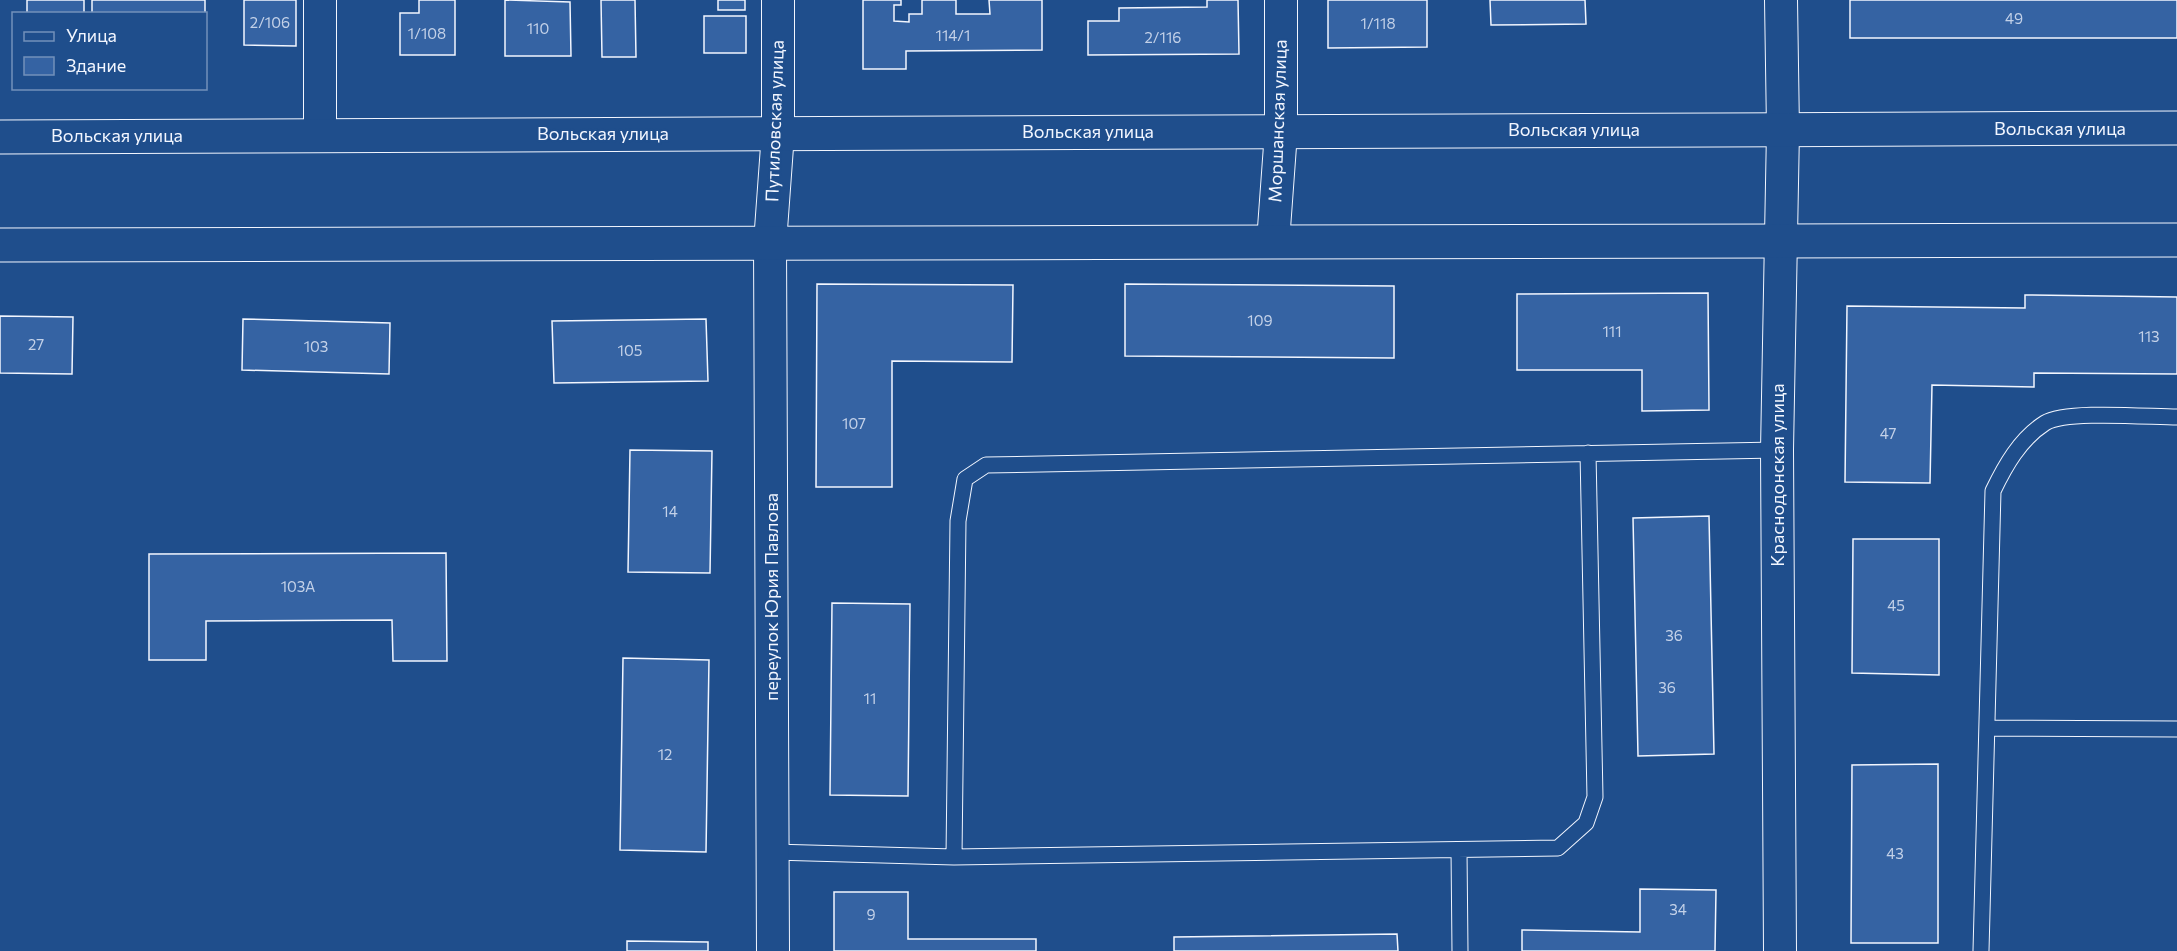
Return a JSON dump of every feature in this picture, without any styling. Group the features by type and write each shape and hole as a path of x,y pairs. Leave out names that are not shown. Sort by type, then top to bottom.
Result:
{"main road":[{"name":"Вольская улица","path":"0,137 2177,128"},
{"path":"0,245 2177,240"}],"street":[{"path":"320,0 321,135"},
{"name":"Путиловская улица","path":"770,243 778,133 778,0"},
{"name":"Моршанская улица","path":"1274,242 1281,132 1281,0"},
{"name":"Краснодонская улица","path":"1780,951 1778,450 1783,130 1781,0"},
{"name":"переулок Юрия Павлова","path":"770,243 772,951"}],"lane":[{"path":"1981,951 1993,492 2006,465 2026,440 2046,422 2067,416 2177,417"},
{"path":"954,857 958,521 965,479 986,465 1778,450"},
{"path":"773,852 954,857 1558,848 1586,823 1595,797 1588,453"},
{"path":"1987,728 2177,729"},
{"path":"1459,850 1460,951"}],"building":[{"path":"27,0 84,0 84,12 27,12"},
{"path":"92,0 205,0 205,12 92,12"},
{"path":"244,0 296,0 296,46 244,45"},
{"path":"419,0 455,0 455,55 400,55 400,13 419,13"},
{"path":"505,0 570,2 571,56 505,56"},
{"path":"601,0 635,0 636,57 602,57"},
{"path":"718,0 745,0 745,10 718,10"},
{"path":"863,0 901,0 901,5 894,5 894,21 909,22 909,14 922,14 922,0 956,0 956,14 990,14 989,0 1042,0 1042,50 906,51 906,69 863,69"},
{"path":"1207,0 1238,0 1239,54 1088,55 1088,21 1119,21 1119,8 1207,7"},
{"path":"1328,0 1427,0 1427,47 1328,48"},
{"path":"1490,0 1585,0 1586,24 1491,25"},
{"path":"1850,0 2177,0 2177,38 1850,38"},
{"path":"704,16 746,16 746,53 704,53"},
{"path":"817,284 1013,285 1012,362 892,361 892,487 816,487"},
{"path":"1125,284 1394,286 1394,358 1125,356"},
{"path":"1708,293 1709,410 1642,411 1642,370 1517,370 1517,294"},
{"path":"2025,295 2177,297 2177,374 2034,373 2034,387 1932,385 1930,483 1845,482 1847,306 2025,308"},
{"path":"0,316 73,317 72,374 0,373"},
{"path":"243,319 390,323 389,374 242,370"},
{"path":"706,319 708,381 554,383 552,321"},
{"path":"630,450 712,451 710,573 628,572"},
{"path":"1709,516 1714,754 1638,756 1633,518"},
{"path":"1853,539 1939,539 1939,675 1852,673"},
{"path":"446,553 447,661 393,661 392,620 206,621 206,660 149,660 149,554"},
{"path":"832,603 910,604 908,796 830,795"},
{"path":"623,658 709,660 706,852 620,850"},
{"path":"1938,764 1938,943 1851,943 1852,765"},
{"path":"1640,889 1716,890 1715,951 1522,951 1522,930 1640,932"},
{"path":"834,892 908,892 908,939 1036,939 1036,951 834,951"},
{"path":"1397,934 1398,951 1174,951 1174,937"},
{"path":"627,941 708,942 708,951 627,951"}]}
